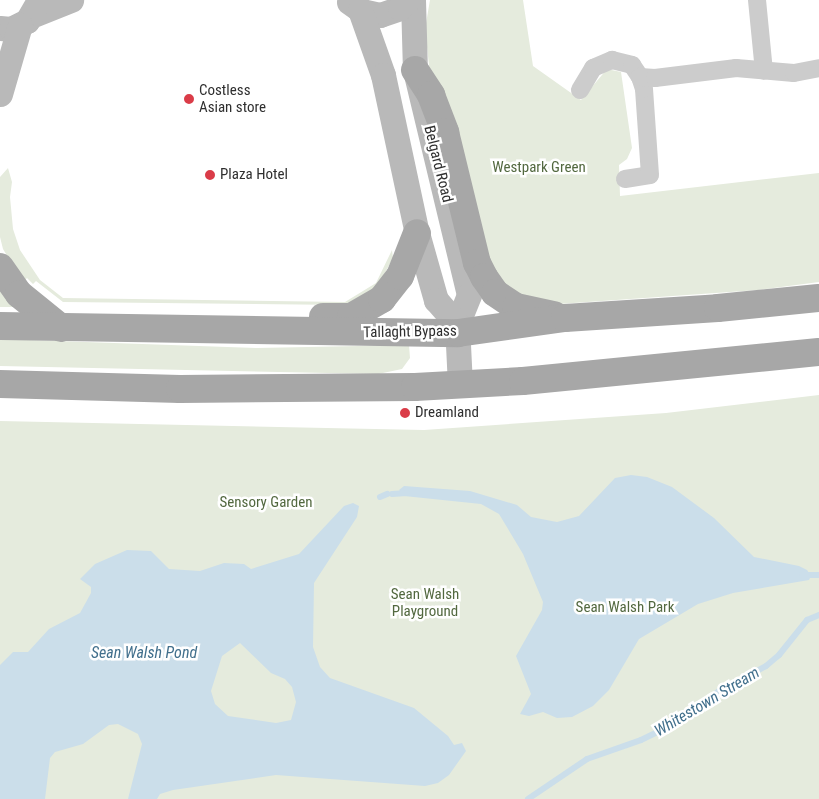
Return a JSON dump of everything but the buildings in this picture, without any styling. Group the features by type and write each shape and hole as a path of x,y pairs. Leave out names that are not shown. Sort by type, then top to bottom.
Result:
{"main road":[{"path":"0,94 23,17 72,0"},
{"path":"349,3 370,14 389,13 408,0"},
{"name":"Belgard Road","path":"413,0 415,70 469,295 457,328 460,385"},
{"path":"349,3 383,75 417,233 436,300 457,328"},
{"path":"415,70 430,95 445,132 477,263 484,277 495,292 516,307 565,318"},
{"path":"148,329 188,317 351,316 367,310 389,292 400,276 417,233"},
{"path":"0,267 20,294 61,328"},
{"name":"Tallaght Bypass","path":"0,326 148,329 457,328 565,318 718,308 819,298"},
{"path":"0,384 180,389 460,385 819,352"}],"street":[{"path":"757,0 764,71"},
{"path":"580,90 593,68 612,60 632,66 640,77 644,89 650,175 625,178"},
{"path":"640,77 655,78 736,68 794,73 819,68"}],"green space":[{"name":"Westpark Green","path":"430,0 523,0 533,66 581,100 607,69 621,72 632,148 627,159 619,165 620,196 819,173 819,282 758,290 545,305 528,304 491,279 431,83 425,29"},
{"path":"8,168 12,182 10,197 13,229 20,250 40,280 63,298 345,302 376,283 392,250 393,258 378,286 345,305 63,302 36,281 33,284 27,278 23,282 3,249 0,237 0,177"},
{"path":"0,289 15,307 0,307"},
{"path":"0,339 257,348 409,345 410,358 402,369 378,374 0,366"},
{"name":"Sean Walsh Park","path":"819,395 819,799 0,799 0,421 424,430 666,413"}],"water":[{"path":"631,475 647,477 672,487 714,518 754,557 799,566 807,570 811,576 809,580 733,593 698,604 639,639 609,690 593,706 572,717 557,718 543,712 529,716 520,714 531,694 516,656 542,610 543,602 523,554 499,514 481,504 404,496 399,490 404,486 470,491 517,505 531,517 557,522 579,516 615,478"},
{"name":"Sean Walsh Pond","path":"353,503 359,506 357,517 314,583 313,647 320,667 330,678 414,708 448,736 454,745 462,743 466,751 449,775 438,783 425,786 276,775 173,790 160,794 157,799 128,799 142,744 138,734 118,724 109,725 83,744 55,752 50,758 45,799 0,799 0,665 13,652 28,652 49,629 80,613 91,593 91,587 80,579 95,564 127,550 151,551 169,569 200,571 224,563 244,564 251,569 299,554 344,506","holes":["240,643 271,673 285,679 292,687 296,702 291,720 276,723 228,716 215,704 211,691 222,656"]}],"waterway":[{"path":"392,494 407,493"},
{"path":"380,497 387,494"},
{"path":"802,575 819,575"},
{"name":"Whitestown Stream","path":"528,799 587,759 641,740 684,719 719,691 766,666 779,655 807,620 819,615"}],"place":[{"name":"Costless Asian store","path":"189,99"},
{"name":"Plaza Hotel","path":"210,175"},
{"name":"Dreamland","path":"405,413"}],"park label":[{"name":"Sensory Garden","path":"266,503"},
{"name":"Sean Walsh Playground","path":"425,602"}]}
